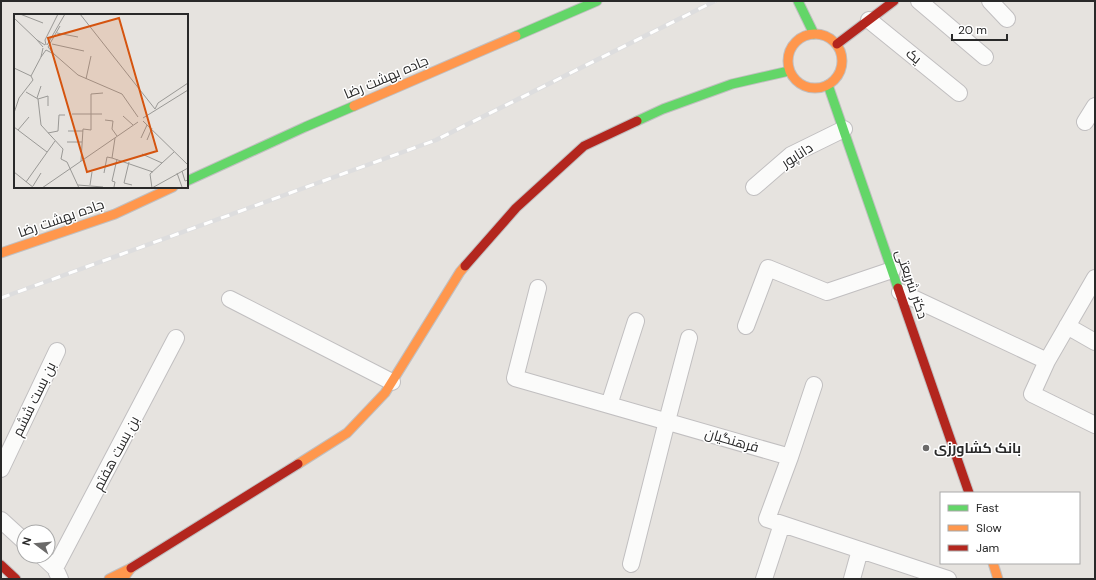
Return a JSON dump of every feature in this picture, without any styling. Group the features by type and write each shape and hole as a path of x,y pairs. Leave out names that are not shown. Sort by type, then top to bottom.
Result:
{"street":[{"name":"جاده بهشت رضا","path":"188,181 305,127 597,1"},
{"path":"798,1 814,34"},
{"path":"837,44 894,1"},
{"path":"918,1 985,57"},
{"path":"990,1 1008,18"},
{"name":"یک","path":"870,20 959,93"},
{"path":"808,34 824,35 837,44 841,52 842,62 836,79 828,85 820,88 810,88 794,79 789,71 788,57 793,44 800,37 808,34"},
{"path":"108,579 131,568 348,433 385,393 460,272 516,208 584,146 663,109 732,84 789,71"},
{"name":"دکتر شریعتی","path":"828,85 969,492"},
{"path":"1085,122 1095,106"},
{"name":"داناپور","path":"754,186 791,155 844,129"},
{"name":"جاده بهشت رضا","path":"1,253 115,214 171,188"},
{"path":"746,326 768,268 827,292 892,270"},
{"path":"1095,278 1047,361 1032,394 1095,425"},
{"name":"فرهنگیان","path":"538,288 515,378 790,457"},
{"path":"900,292 1047,361"},
{"path":"230,299 392,382"},
{"path":"609,405 636,321"},
{"path":"1067,326 1095,342"},
{"name":"بن بست هفتم","path":"57,574 176,338"},
{"path":"631,564 689,338"},
{"name":"بن بست ششم","path":"1,469 57,351"},
{"path":"814,385 767,519 948,579"},
{"path":"1,520 16,533"},
{"path":"764,579 782,524"},
{"path":"852,579 860,550"},
{"path":"49,564 57,574"},
{"path":"993,564 998,579"},
{"path":"1,566 16,579"},
{"path":"122,579 131,568"}],"railway":[{"path":"1,298 436,140 715,1"}],"traffic: fast":[{"path":"516,36 597,1"},
{"path":"798,1 814,34"},
{"path":"637,121 663,109 732,84 789,71"},
{"path":"828,85 898,288"},
{"path":"188,181 354,106"}],"traffic: slow":[{"path":"810,34 820,34 830,38 838,46 842,56 842,61 842,66 838,76 830,84 820,88 810,88 800,84 792,76 788,66 788,56 792,46 800,38 810,34"},
{"path":"354,106 516,36"},
{"path":"1,253 115,214 171,188"},
{"path":"298,464 347,433 385,393 465,266"},
{"path":"993,564 998,579"},
{"path":"109,579 131,568 123,579"}],"traffic: jam":[{"path":"837,44 894,1"},
{"path":"465,266 516,208 584,146 637,121"},
{"path":"898,288 969,492"},
{"path":"131,568 298,464"},
{"path":"1,565 16,579"}],"place":[{"name":"بانک کشاورزی","path":"926,448"}]}
